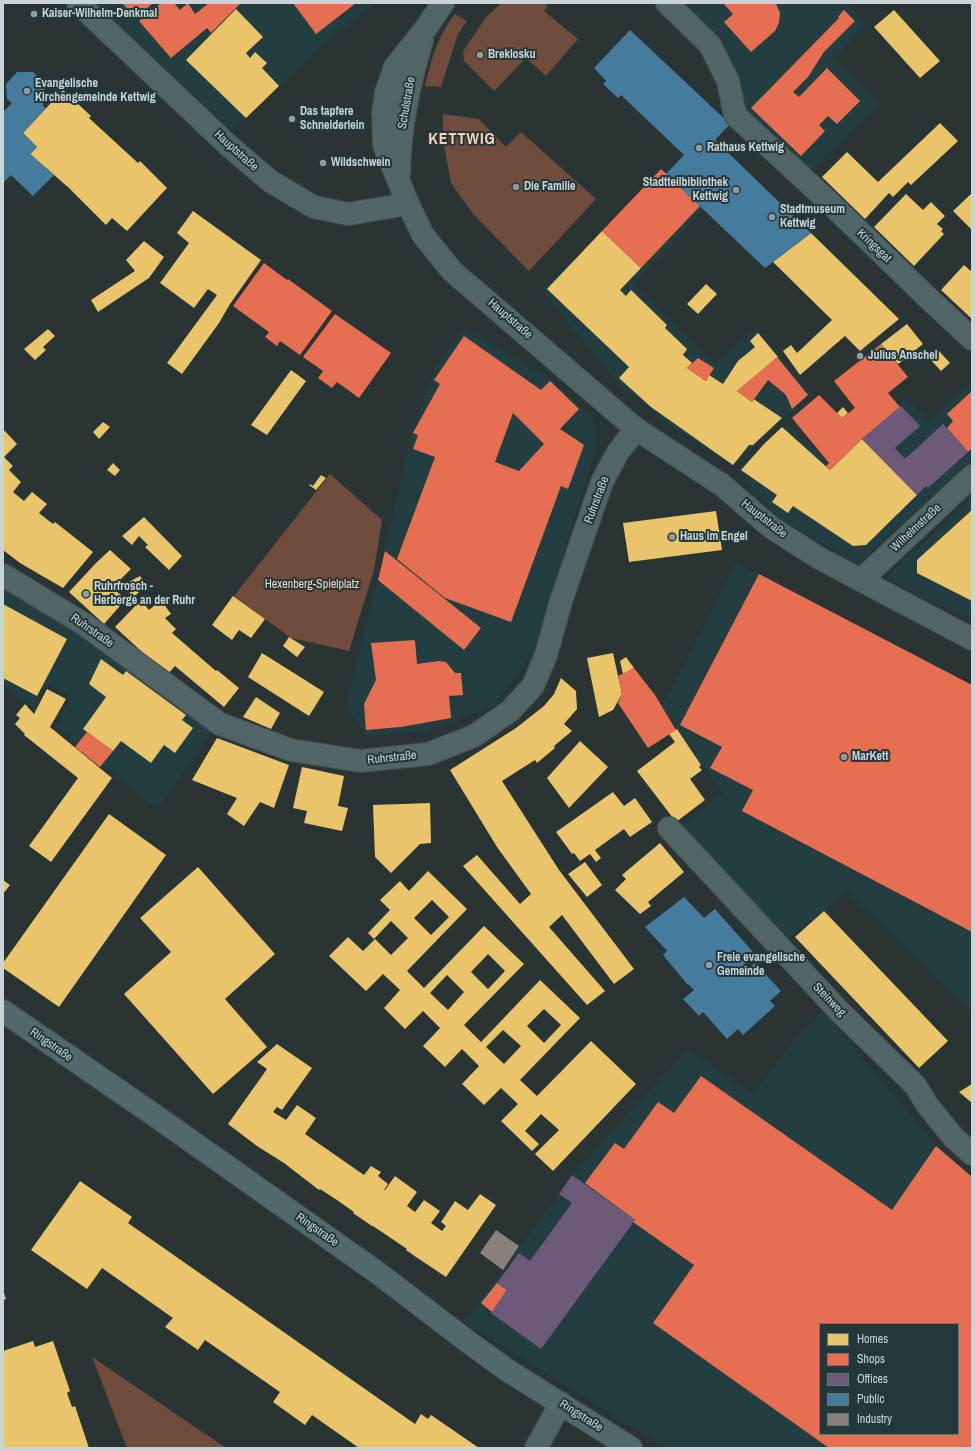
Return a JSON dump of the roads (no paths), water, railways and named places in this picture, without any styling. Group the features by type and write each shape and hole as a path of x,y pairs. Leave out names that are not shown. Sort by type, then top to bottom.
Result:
{"main road":[{"name":"Ringstraße","path":"3,1011 157,1117 378,1273 507,1370 631,1448"}],"street":[{"name":"Hauptstraße","path":"78,3 228,145 270,181 314,208 348,214 408,204 423,235 452,270 636,429 722,485 772,528 819,558 972,640"},
{"name":"Schulstraße","path":"408,204 399,180 400,144 405,111 411,77 426,28 443,3"},
{"name":"Kringsgat","path":"667,3 710,45 728,81 735,115 830,203 972,339"},
{"name":"Ruhrstraße","path":"3,575 84,624 220,724 291,750 360,761 428,754 474,736 510,711 533,686 546,655 561,601 602,482 618,452 636,429"},
{"name":"Wilhelmstraße","path":"861,580 972,476"},
{"name":"Steinweg","path":"669,828 841,1013 914,1085 928,1106 954,1138 972,1154"},
{"path":"536,1448 561,1403"}],"place":[{"name":"Kaiser-Wilhelm-Denkmal","path":"34,14"},
{"name":"Breklosku","path":"480,55"},
{"name":"Evangelische Kirchengemeinde Kettwig","path":"27,91"},
{"name":"Das tapfere Schneiderlein","path":"292,119"},
{"name":"Rathaus Kettwig","path":"699,148"},
{"name":"Wildschwein","path":"323,163"},
{"name":"Die Familie","path":"516,187"},
{"name":"Stadtteilbibliothek Kettwig","path":"736,190"},
{"name":"Stadtmuseum Kettwig","path":"772,217"},
{"name":"Julius Anschel","path":"860,356"},
{"name":"Haus im Engel","path":"672,537"},
{"name":"Ruhrfrosch - Herberge an der Ruhr","path":"86,594"},
{"name":"MarKett","path":"844,757"},
{"name":"Freie evangelische Gemeinde","path":"709,965"}],"district":[{"name":"KETTWIG","path":"462,140"}],"park label":[{"name":"Hexenberg-Spielplatz","path":"312,585"}]}
